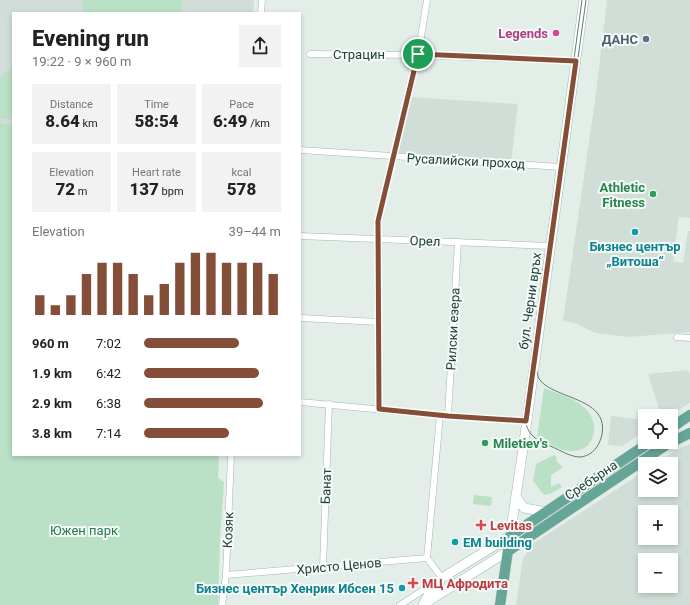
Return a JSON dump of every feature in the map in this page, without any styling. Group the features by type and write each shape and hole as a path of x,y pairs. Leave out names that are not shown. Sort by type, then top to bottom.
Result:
{"main road":[{"name":"бул. Черни връх","path":"500,605 584,0"},
{"path":"678,423 690,415"},
{"name":"Сребърна","path":"508,551 666,445 690,433"},
{"name":"Сребърна","path":"510,536 640,449"},
{"path":"516,496 524,508 547,512"},
{"path":"423,605 429,594 442,578 510,536"},
{"path":"423,605 508,551"}],"street":[{"path":"261,12 262,0"},
{"path":"379,409 378,221 392,157 418,54 427,0"},
{"name":"Страцин","path":"310,54 418,54 576,61"},
{"name":"Русалийски проход","path":"301,150 561,167"},
{"name":"Орел","path":"301,236 550,246"},
{"name":"Рилски езера","path":"448,416 458,242"},
{"path":"301,318 379,322"},
{"path":"677,337 690,338"},
{"path":"301,402 448,416 526,421"},
{"name":"Банат","path":"323,567 329,404"},
{"path":"400,605 442,578 427,558 440,415"},
{"name":"Козяк","path":"222,605 226,575 231,456"},
{"name":"Христо Ценов","path":"226,575 427,558"}],"shaded area":[{"path":"0,0 254,0 253,12 12,12 12,277 0,275"},
{"path":"607,0 690,0 690,218 679,217 673,261 683,263 688,231 690,231 690,332 629,337 595,333 575,323 563,321 596,93"},
{"path":"410,97 518,104 511,162 395,155"},
{"path":"688,370 690,373 690,403 678,410 678,409 659,409 648,374"},
{"path":"611,416 638,419 638,436 622,446 608,445"},
{"path":"690,444 690,605 516,605 523,558 534,543 638,476 638,497 678,497 678,457 666,457 676,450"}],"green space":[{"path":"83,0 182,0 181,12 83,12"},
{"path":"12,67 12,120 0,118 0,78"},
{"name":"Южен парк","path":"0,123 12,125 12,456 219,456 218,478 224,482 220,538 218,605 0,605"},
{"path":"544,388 566,396 577,402 586,409 591,416 594,423 593,438 584,448 577,451 568,451 556,447 537,437"},
{"path":"554,455 556,456 557,462 563,467 551,475 551,487 559,483 562,487 550,494 544,495 533,481 536,464"},
{"path":"474,495 492,497 491,506 473,504"}],"tram line":[{"path":"582,0 525,419 529,431 536,438 545,444 568,454 580,457 587,455 597,447 602,433 601,420 598,414 586,404 545,385 538,376 536,362 586,0"}],"place":[{"name":"Legends","path":"556,33"},
{"name":"ДАНС","path":"646,39"},
{"name":"Athletic Fitness","path":"653,194"},
{"name":"Бизнес център „Витоша“","path":"635,232"},
{"name":"Miletiev's","path":"485,443"},
{"name":"Levitas","path":"481,525"},
{"name":"EM building","path":"455,542"},
{"name":"МЦ Афродита","path":"413,583"},
{"name":"Бизнес център Хенрик Ибсен 15","path":"402,588"}],"route":[{"path":"418,54 576,61 526,421 448,416 379,409 378,221 392,157 418,54"}]}
